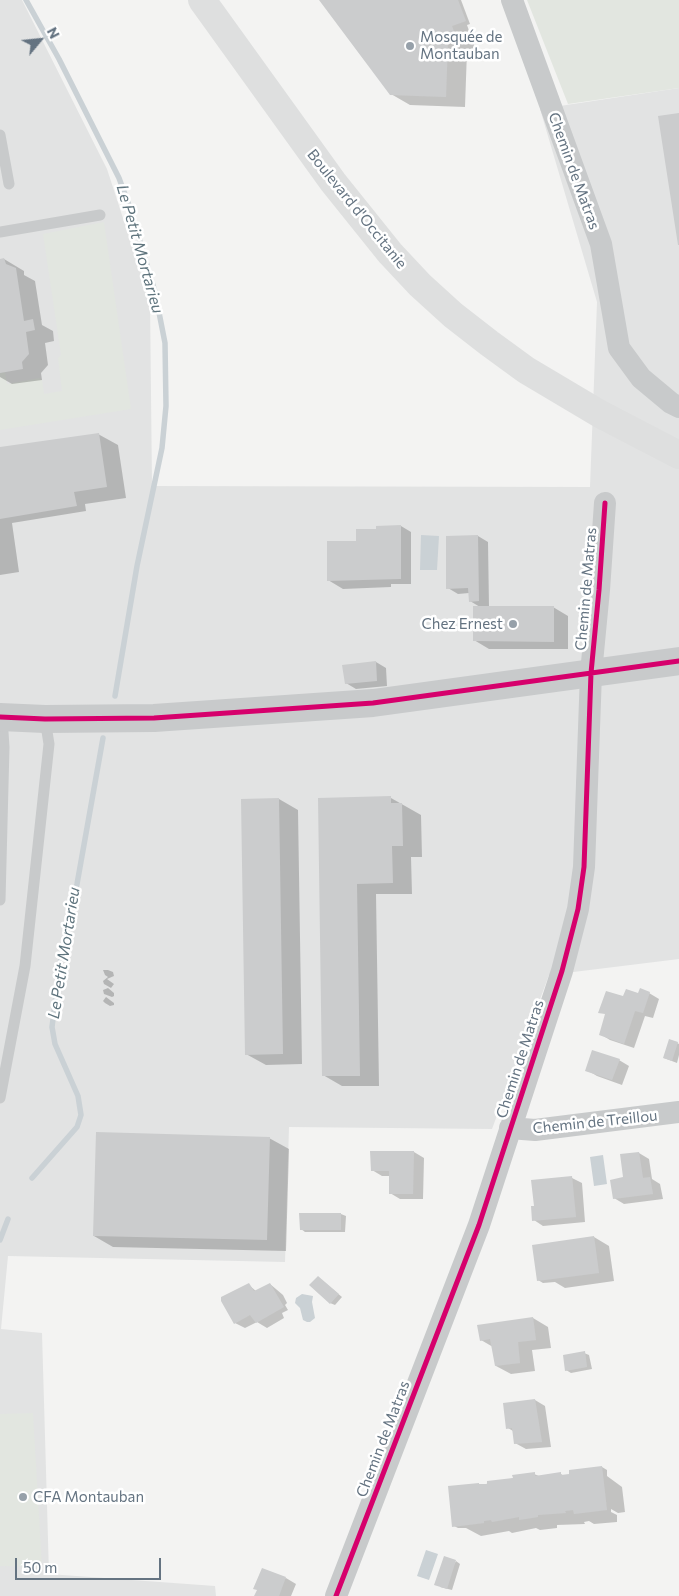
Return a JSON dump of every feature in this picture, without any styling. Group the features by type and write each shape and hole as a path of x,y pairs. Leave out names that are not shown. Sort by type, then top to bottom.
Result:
{"main road":[{"name":"Boulevard d'Occitanie","path":"202,0 344,197 390,252 420,284 453,315 526,370 585,406 679,455"}],"street":[{"name":"Chemin de Matras","path":"512,0 601,244 619,348 641,378 671,403 679,407"},
{"name":"Chemin de Matras","path":"336,1596 479,1224 562,971 578,909 584,867 591,673 605,503"},
{"path":"1,717 45,719 154,718 373,703 679,660"},
{"name":"Chemin de Treillou","path":"510,1128 535,1130 679,1112"}],"lane":[{"path":"0,135 9,184"},
{"path":"0,232 100,215"},
{"path":"0,900 4,748 1,717"},
{"path":"0,1098 25,966 49,744 45,719"}],"shaded area":[{"path":"0,0 22,0 107,169 150,301 152,486 590,487 597,302 540,109 679,88 679,959 549,975 492,1129 289,1127 285,1262 8,1256 1,1329 42,1333 49,1574 215,1586 216,1596 0,1596"},
{"path":"527,0 679,0 679,88 568,104"},
{"path":"104,222 131,409 0,430 0,373 5,372 7,384 39,378 42,380 44,394 62,391 58,358 61,355 43,234"},
{"path":"421,535 439,536 437,570 420,570"},
{"path":"603,1155 607,1184 594,1186 590,1157"},
{"path":"302,1294 313,1296 312,1302 315,1318 310,1322 303,1320 300,1308 295,1303 296,1298"},
{"name":"CFA Montauban","path":"33,1413 42,1567 0,1566 0,1414"},
{"path":"426,1550 438,1554 429,1580 417,1576"}],"building":[{"name":"Mosquée de Montauban","path":"319,0 458,0 466,21 452,26 456,37 448,40 446,97 390,95"},
{"path":"679,113 679,245 678,245 658,116"},
{"path":"4,258 6,264 16,268 24,321 33,319 35,330 26,332 29,354 22,362 23,369 0,373 0,259"},
{"path":"99,433 107,487 74,492 77,506 0,519 0,447"},
{"path":"401,525 401,579 327,581 327,541 356,541 356,529 376,529 376,526"},
{"path":"478,535 479,601 469,602 468,588 446,589 446,536"},
{"name":"Chez Ernest","path":"473,606 554,606 554,642 473,641"},
{"path":"376,661 377,681 345,684 342,665"},
{"path":"391,796 391,803 402,803 403,846 392,846 393,883 357,884 360,1076 322,1076 318,798"},
{"path":"279,798 283,1054 245,1055 241,799"},
{"path":"640,988 650,992 643,1013 635,1011 624,1044 599,1035 605,1014 598,1013 606,991 623,996 626,989 638,993"},
{"path":"669,1039 678,1042 672,1061 663,1058"},
{"path":"592,1050 620,1059 612,1080 585,1071"},
{"path":"96,1132 270,1137 267,1240 93,1236"},
{"path":"370,1151 414,1151 413,1194 389,1194 389,1171 371,1171"},
{"path":"639,1152 643,1178 650,1177 653,1194 613,1199 610,1180 623,1177 620,1154"},
{"path":"572,1176 576,1217 532,1221 531,1206 534,1206 531,1180"},
{"path":"299,1213 341,1213 341,1230 300,1230"},
{"path":"594,1236 599,1273 537,1281 532,1245"},
{"path":"318,1276 339,1294 330,1304 309,1285"},
{"path":"249,1283 254,1291 270,1283 284,1307 256,1323 250,1315 234,1324 221,1301 221,1297"},
{"path":"533,1317 536,1340 518,1342 520,1363 495,1366 490,1339 480,1341 477,1325"},
{"path":"585,1351 587,1367 565,1371 563,1355"},
{"path":"535,1399 542,1442 514,1444 512,1428 506,1429 503,1403"},
{"path":"602,1466 607,1510 574,1514 573,1510 565,1511 566,1513 538,1515 538,1517 519,1520 519,1517 452,1527 448,1486 487,1484 487,1481 513,1478 512,1475 535,1472 535,1476 561,1472 561,1475 569,1474 569,1470"},
{"path":"444,1556 456,1560 447,1589 434,1585"},
{"path":"262,1568 286,1577 279,1596 254,1596 257,1590 253,1589"}],"waterway":[{"name":"Le Petit Mortarieu","path":"26,0 59,59 119,178 131,211 155,292 165,343 166,406 162,448 137,566 115,696"},
{"name":"Le Petit Mortarieu","path":"32,1178 77,1127 81,1115 78,1096 55,1044 52,1027 61,957 77,884 103,738"},
{"name":"Le Petit Mortarieu","path":"0,1240 8,1219"}],"cycle path":[{"path":"336,1596 479,1225 562,971 578,909 584,867 591,673 605,503"},
{"path":"0,717 45,719 154,718 373,703 679,661"}],"place":[{"name":"Mosquée de Montauban","path":"410,46"},
{"name":"Chez Ernest","path":"513,624"},
{"name":"CFA Montauban","path":"23,1497"}]}
